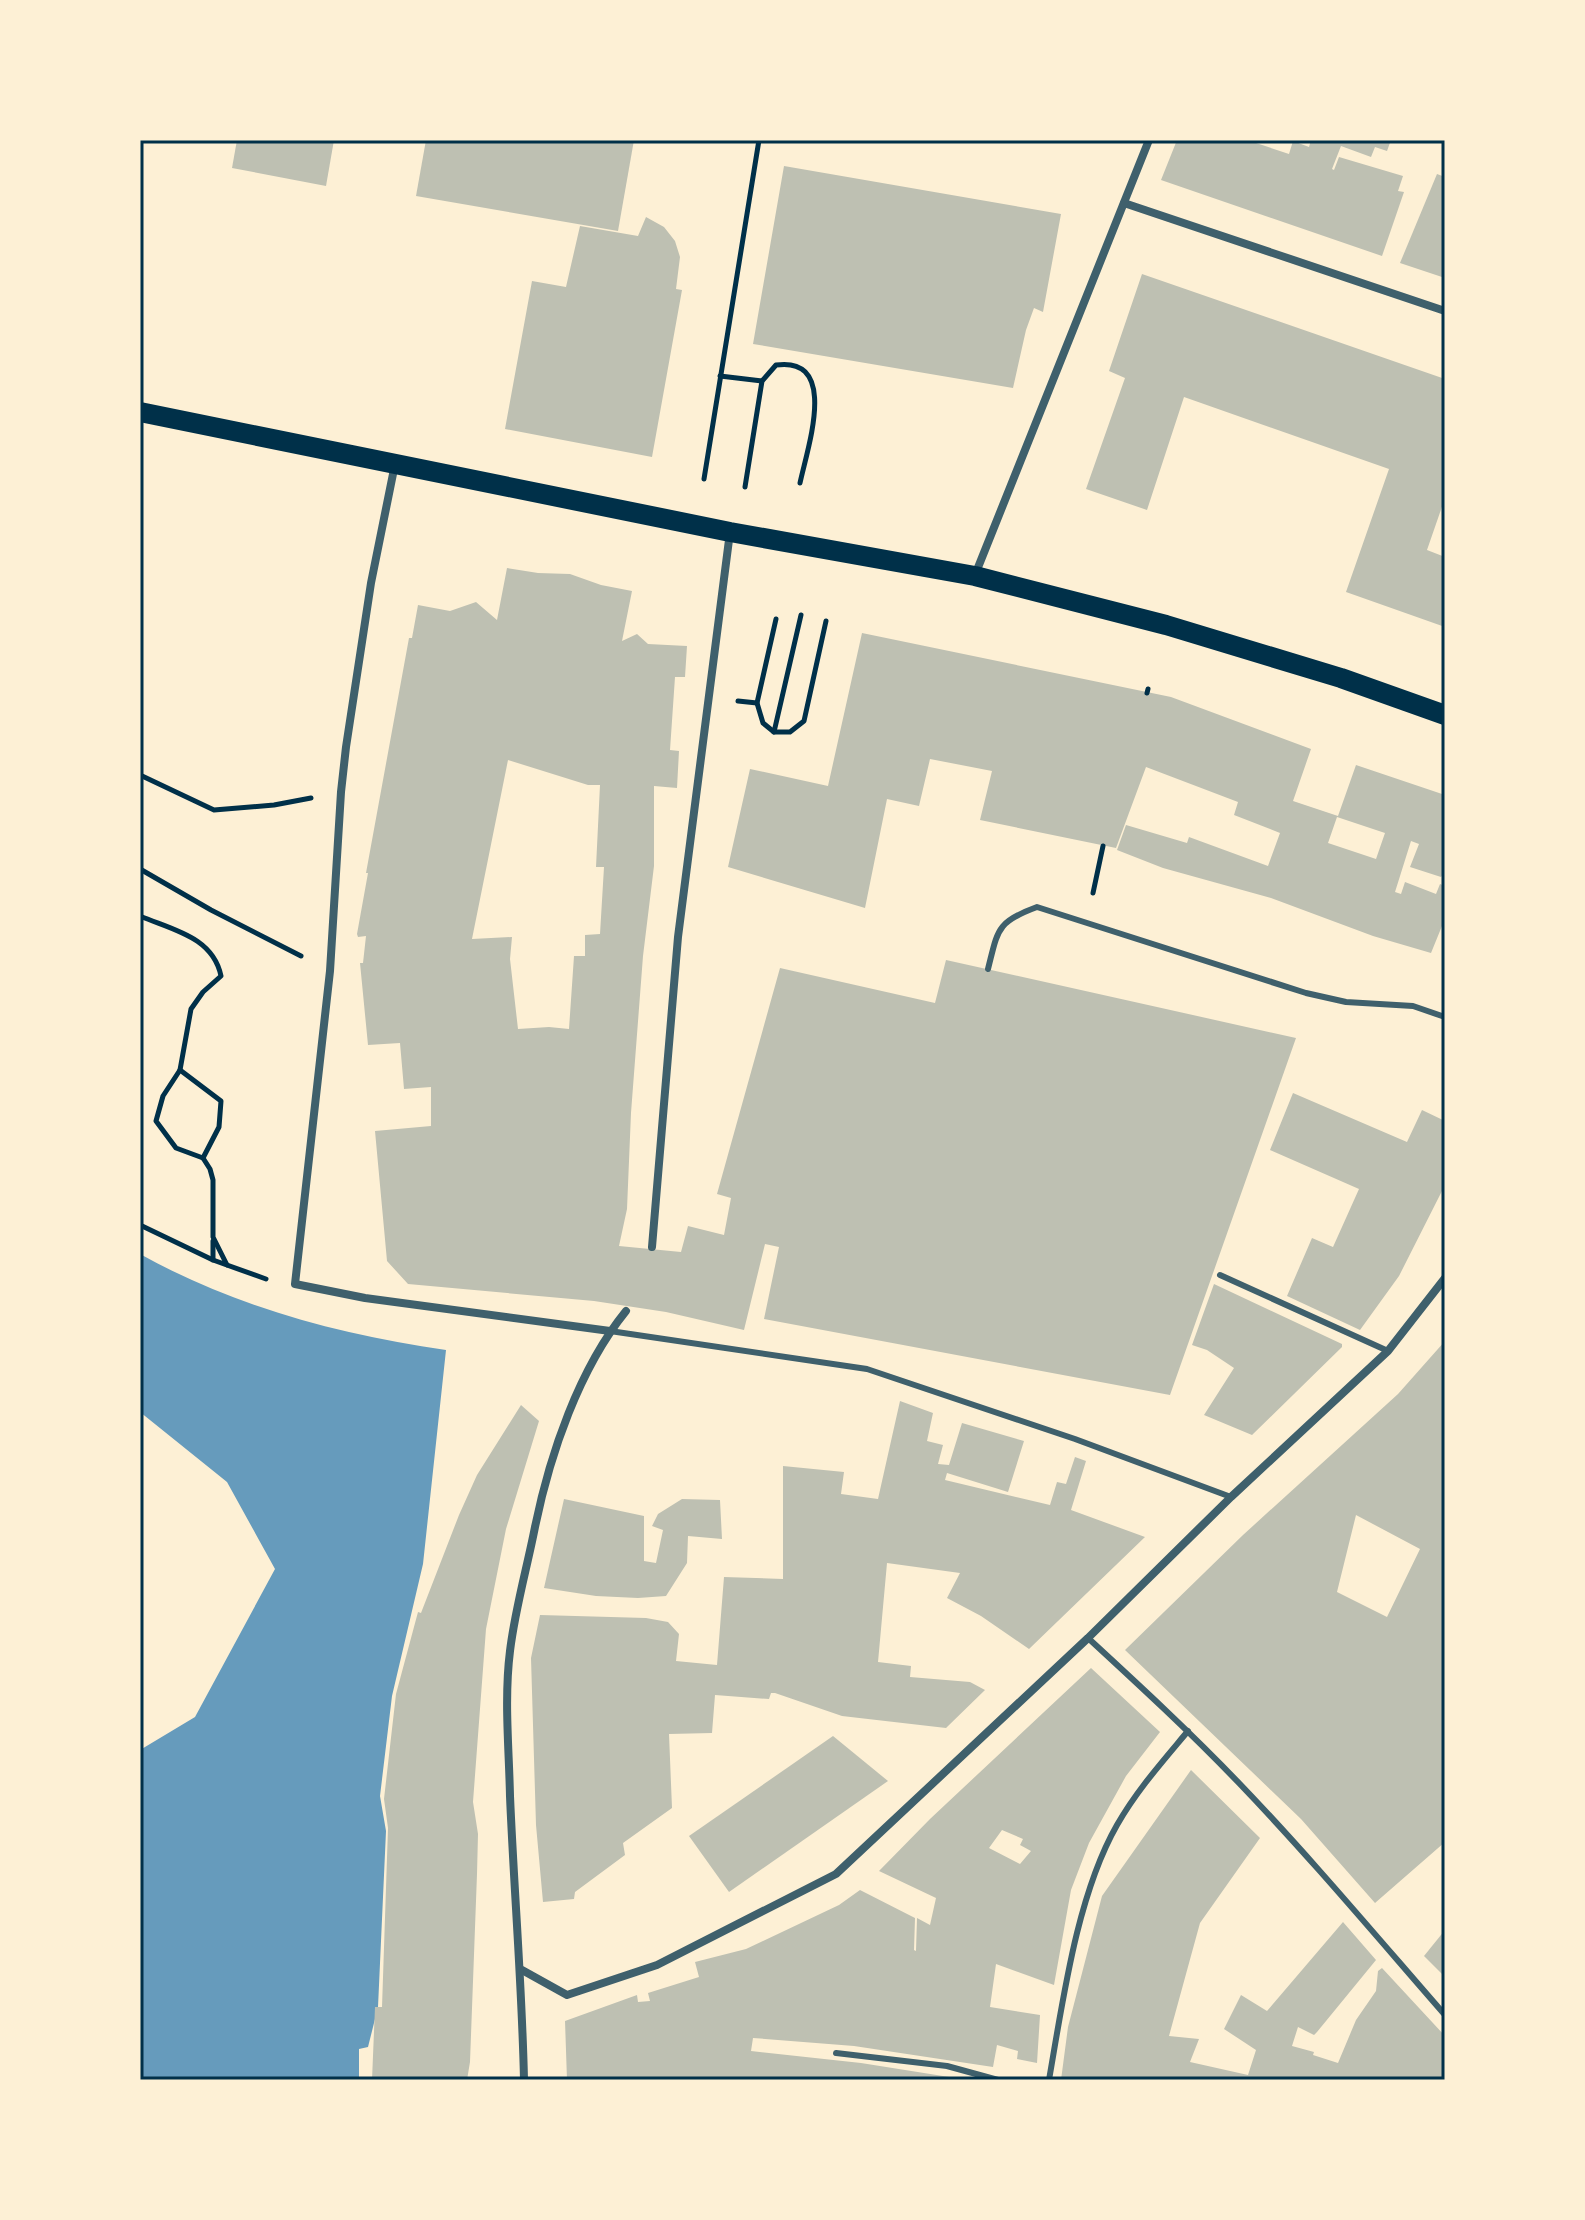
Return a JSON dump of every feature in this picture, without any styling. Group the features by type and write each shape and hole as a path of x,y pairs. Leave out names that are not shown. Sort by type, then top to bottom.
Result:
{"main road":[{"path":"140,412 730,532 975,576 1166,625 1341,678 1445,715"}],"street":[{"path":"975,576 1149,140"},
{"path":"1124,203 1445,311"},
{"path":"395,463 371,583 341,792 330,971 295,1284 365,1298 610,1331"},
{"path":"652,1247 678,937 730,532"},
{"path":"522,1970 567,1995 657,1965 836,1874 1388,1351 1445,1278"},
{"path":"524,2080 522,1970 507,1717 510,1651 545,1478 572,1407 610,1331 626,1311"}],"lane":[{"path":"988,969 998,929 1017,915 1037,907 1306,993 1346,1002 1413,1006 1445,1017"},
{"path":"1220,1275 1388,1351"},
{"path":"610,1331 867,1369 1075,1439 1231,1497"},
{"path":"1088,1638 1188,1731 1311,1860 1445,2015"},
{"path":"1049,2080 1070,1966 1098,1863 1138,1791 1188,1731"},
{"path":"836,2053 947,2066 998,2080"}],"path":[{"path":"704,479 759,140"},
{"path":"745,487 762,381 776,365 789,363 804,368 813,380 816,402 800,483"},
{"path":"720,376 762,381"},
{"path":"774,732 801,615"},
{"path":"776,619 757,703 763,723 774,732 790,732 804,721 826,621"},
{"path":"140,775 214,810 274,805 341,792"},
{"path":"1087,922 1103,846"},
{"path":"140,869 211,910 330,971"},
{"path":"140,916 201,941 217,960 221,976 203,992 191,1009 180,1070 163,1096 156,1121 176,1148 203,1158 210,1169 213,1180 213,1260"},
{"path":"180,1070 221,1101 219,1127 203,1158"},
{"path":"140,1225 213,1260 265,1279 295,1284"},
{"path":"213,1237 227,1265"}],"water":[{"path":"140,1254 212,1289 288,1316 367,1336 446,1350 423,1564 392,1696 380,1796 386,1831 378,2007 368,2047 359,2049 359,2080 140,2080 140,1750 195,1717 275,1569 227,1482 140,1412"}],"building":[{"path":"237,140 334,140 326,186 232,168"},
{"path":"426,140 634,140 618,231 416,196"},
{"path":"1177,140 1247,140 1289,154 1293,141 1309,147 1311,140 1391,140 1387,151 1375,147 1371,157 1341,146 1332,169 1339,157 1403,176 1398,191 1404,192 1382,256 1161,180"},
{"path":"784,166 1061,214 1043,312 1034,308 1013,388 753,344"},
{"path":"1437,174 1445,177 1445,278 1400,263"},
{"path":"646,217 664,227 675,241 680,257 676,289 682,290 652,457 505,429 532,281 566,287 580,226 638,236"},
{"path":"1142,274 1445,379 1445,498 1427,550 1445,557 1445,627 1346,592 1389,469 1184,397 1147,510 1086,489 1125,378 1109,371"},
{"path":"507,568 570,574 601,585 632,591 622,641 637,634 648,644 687,646 685,677 675,677 670,750 679,751 677,788 654,786 654,866 643,956 627,1209 619,1246 681,1252 688,1226 724,1235 731,1198 717,1194 780,968 935,1003 946,960 1296,1038 1170,1395 764,1319 779,1247 765,1244 744,1330 666,1312 594,1301 408,1284 387,1261 375,1131 431,1126 431,1087 404,1089 400,1043 368,1045 360,963 363,963 366,936 358,937 357,934 366,873 409,638 412,638 418,605 450,611 476,602 497,620","holes":["508,760 588,785 600,785 596,867 604,867 600,934 585,935 585,956 574,956 569,1029 518,1029 510,959 512,937 472,939"]},
{"path":"862,633 1171,697 1311,749 1293,801 1338,816 1356,765 1445,795 1445,872 1441,877 1410,867 1419,844 1411,841 1395,892 1401,894 1405,882 1436,894 1440,884 1445,886 1445,927 1442,926 1431,953 1373,936 1271,898 1163,868 1117,850 1126,825 1187,843 1189,837 1268,866 1280,833 1234,815 1238,802 1146,767 1116,848 980,820 992,771 930,759 919,806 887,799 865,908 728,867 750,769 828,786","holes":["1337,817 1385,833 1376,859 1328,843"]},
{"path":"1293,1093 1407,1142 1422,1110 1445,1121 1445,1185 1399,1276 1360,1330 1287,1296 1312,1238 1333,1247 1359,1189 1270,1150"},
{"path":"1214,1284 1342,1344 1252,1435 1204,1415 1234,1368 1207,1350 1192,1345"},
{"path":"1445,1341 1445,1842 1375,1903 1301,1819 1125,1650 1243,1535 1398,1394","holes":["1356,1515 1420,1549 1387,1617 1337,1592"]},
{"path":"900,1401 933,1413 927,1441 943,1445 938,1464 949,1465 962,1423 1024,1441 1008,1492 947,1473 945,1480 1050,1505 1057,1482 1066,1484 1075,1457 1086,1461 1071,1510 1145,1537 1029,1649 981,1616 947,1598 960,1573 887,1563 878,1662 911,1666 910,1677 970,1682 985,1690 946,1728 842,1716 775,1693 771,1693 769,1699 715,1695 712,1733 669,1734 672,1808 623,1843 625,1855 575,1892 574,1899 543,1902 536,1825 531,1658 540,1615 646,1618 668,1622 679,1634 676,1661 717,1665 724,1577 783,1579 783,1466 844,1472 841,1494 878,1499"},
{"path":"521,1405 539,1421 506,1529 486,1629 473,1802 478,1834 467,2080 372,2080 375,2007 382,2007 388,1828 384,1799 396,1694 418,1612 421,1613 459,1515 477,1475"},
{"path":"564,1499 644,1516 644,1561 656,1563 663,1530 652,1526 658,1514 682,1499 720,1500 722,1539 688,1536 687,1563 666,1596 596,1596 544,1588"},
{"path":"1091,1668 1160,1732 1126,1776 1089,1843 1071,1890 1054,1985 996,1964 990,2007 1040,2015 1037,2063 1017,2059 1018,2051 997,2045 993,2067 854,2046 753,2038 751,2051 861,2063 968,2080 567,2080 565,2021 637,1995 638,2002 650,2001 648,1993 699,1977 695,1962 746,1949 839,1905 860,1890 915,1918 916,1951 917,1918 930,1925 936,1898 879,1871","holes":["1002,1830 1023,1839 1020,1845 1031,1851 1020,1864 989,1848"]},
{"path":"833,1736 888,1781 729,1892 689,1836"},
{"path":"1191,1770 1260,1838 1200,1923 1169,2036 1199,2039 1190,2062 1248,2075 1256,2050 1224,2029 1241,1995 1267,2011 1343,1922 1376,1960 1314,2035 1298,2027 1292,2046 1338,2063 1356,2020 1376,1991 1378,1971 1382,1968 1445,2036 1445,2080 1061,2080 1068,2027 1102,1896"},
{"path":"1445,1930 1445,1977 1424,1956"}]}
